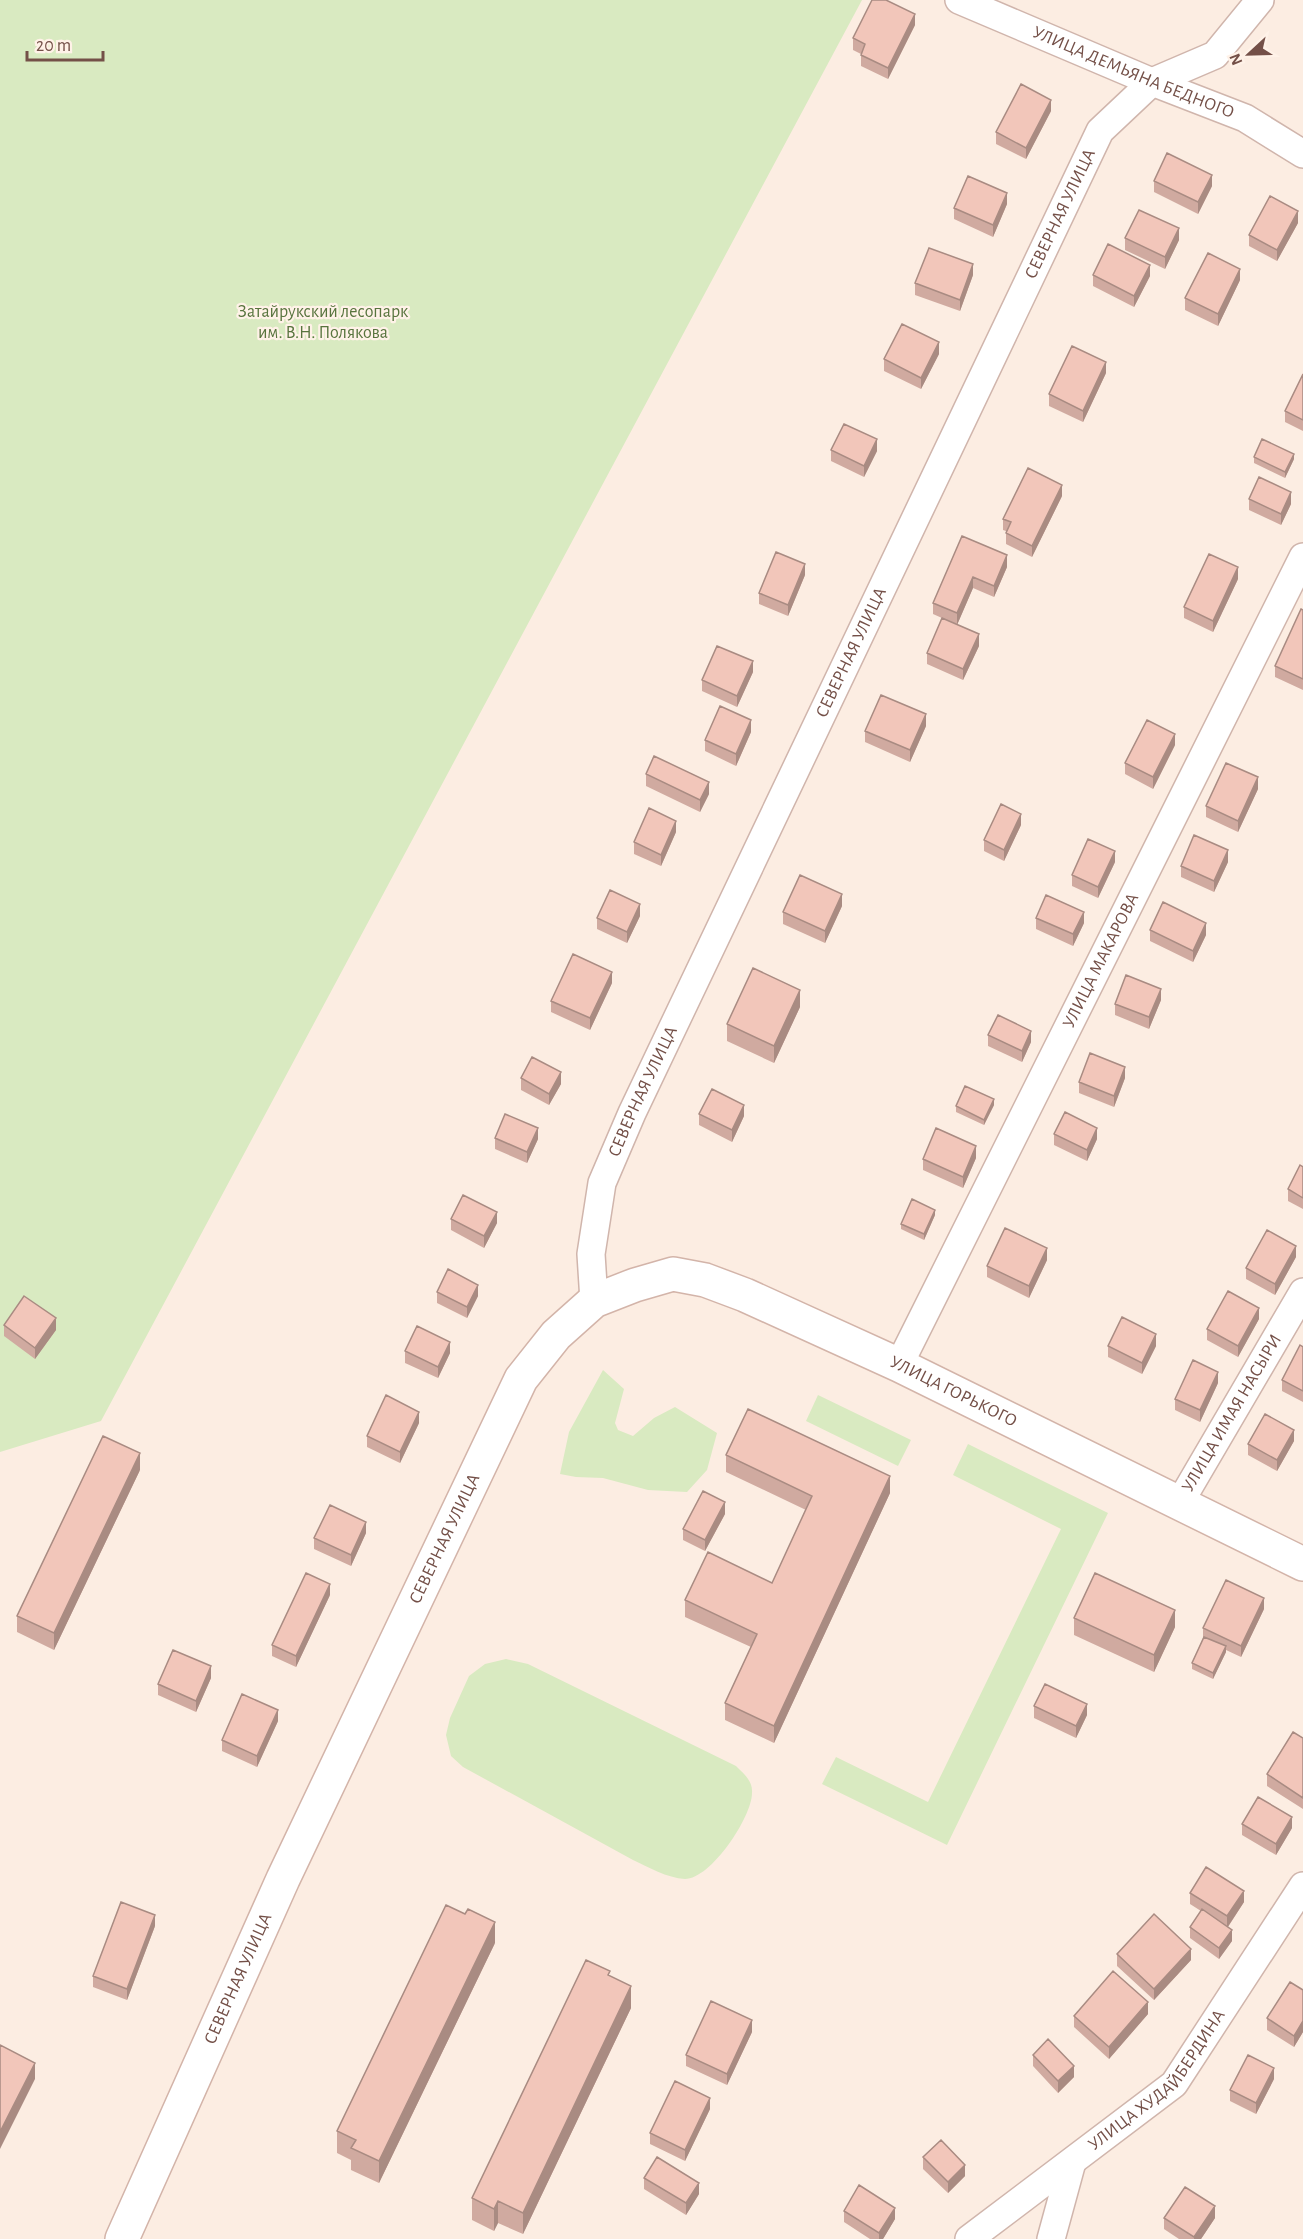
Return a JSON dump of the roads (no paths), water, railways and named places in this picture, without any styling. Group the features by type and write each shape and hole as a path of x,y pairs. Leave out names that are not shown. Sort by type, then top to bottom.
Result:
{"main road":[{"name":"УЛИЦА ГОРЬКОГО","path":"594,1301 634,1285 673,1274 705,1280 745,1294 899,1365 1303,1564"},
{"name":"СЕВЕРНАЯ УЛИЦА","path":"122,2239 283,1879 521,1379 556,1335 594,1301"}],"street":[{"name":"УЛИЦА ДЕМЬЯНА БЕДНОГО","path":"959,0 1152,82 1245,118 1303,154"},
{"name":"СЕВЕРНАЯ УЛИЦА","path":"594,1301 591,1254 602,1183 632,1113 1100,131 1152,82 1215,55 1260,0"},
{"name":"УЛИЦА МАКАРОВА","path":"899,1365 1303,557"},
{"name":"УЛИЦА ИМАЯ НАСЫРИ","path":"1179,1504 1303,1292"},
{"name":"УЛИЦА ХУДАЙБЕРДИНА","path":"969,2239 1174,2084 1303,1886"},
{"path":"1051,2239 1072,2162"}],"park label":[{"name":"Затайрукский лесопарк им. В.Н. Полякова","path":"323,322"}]}
